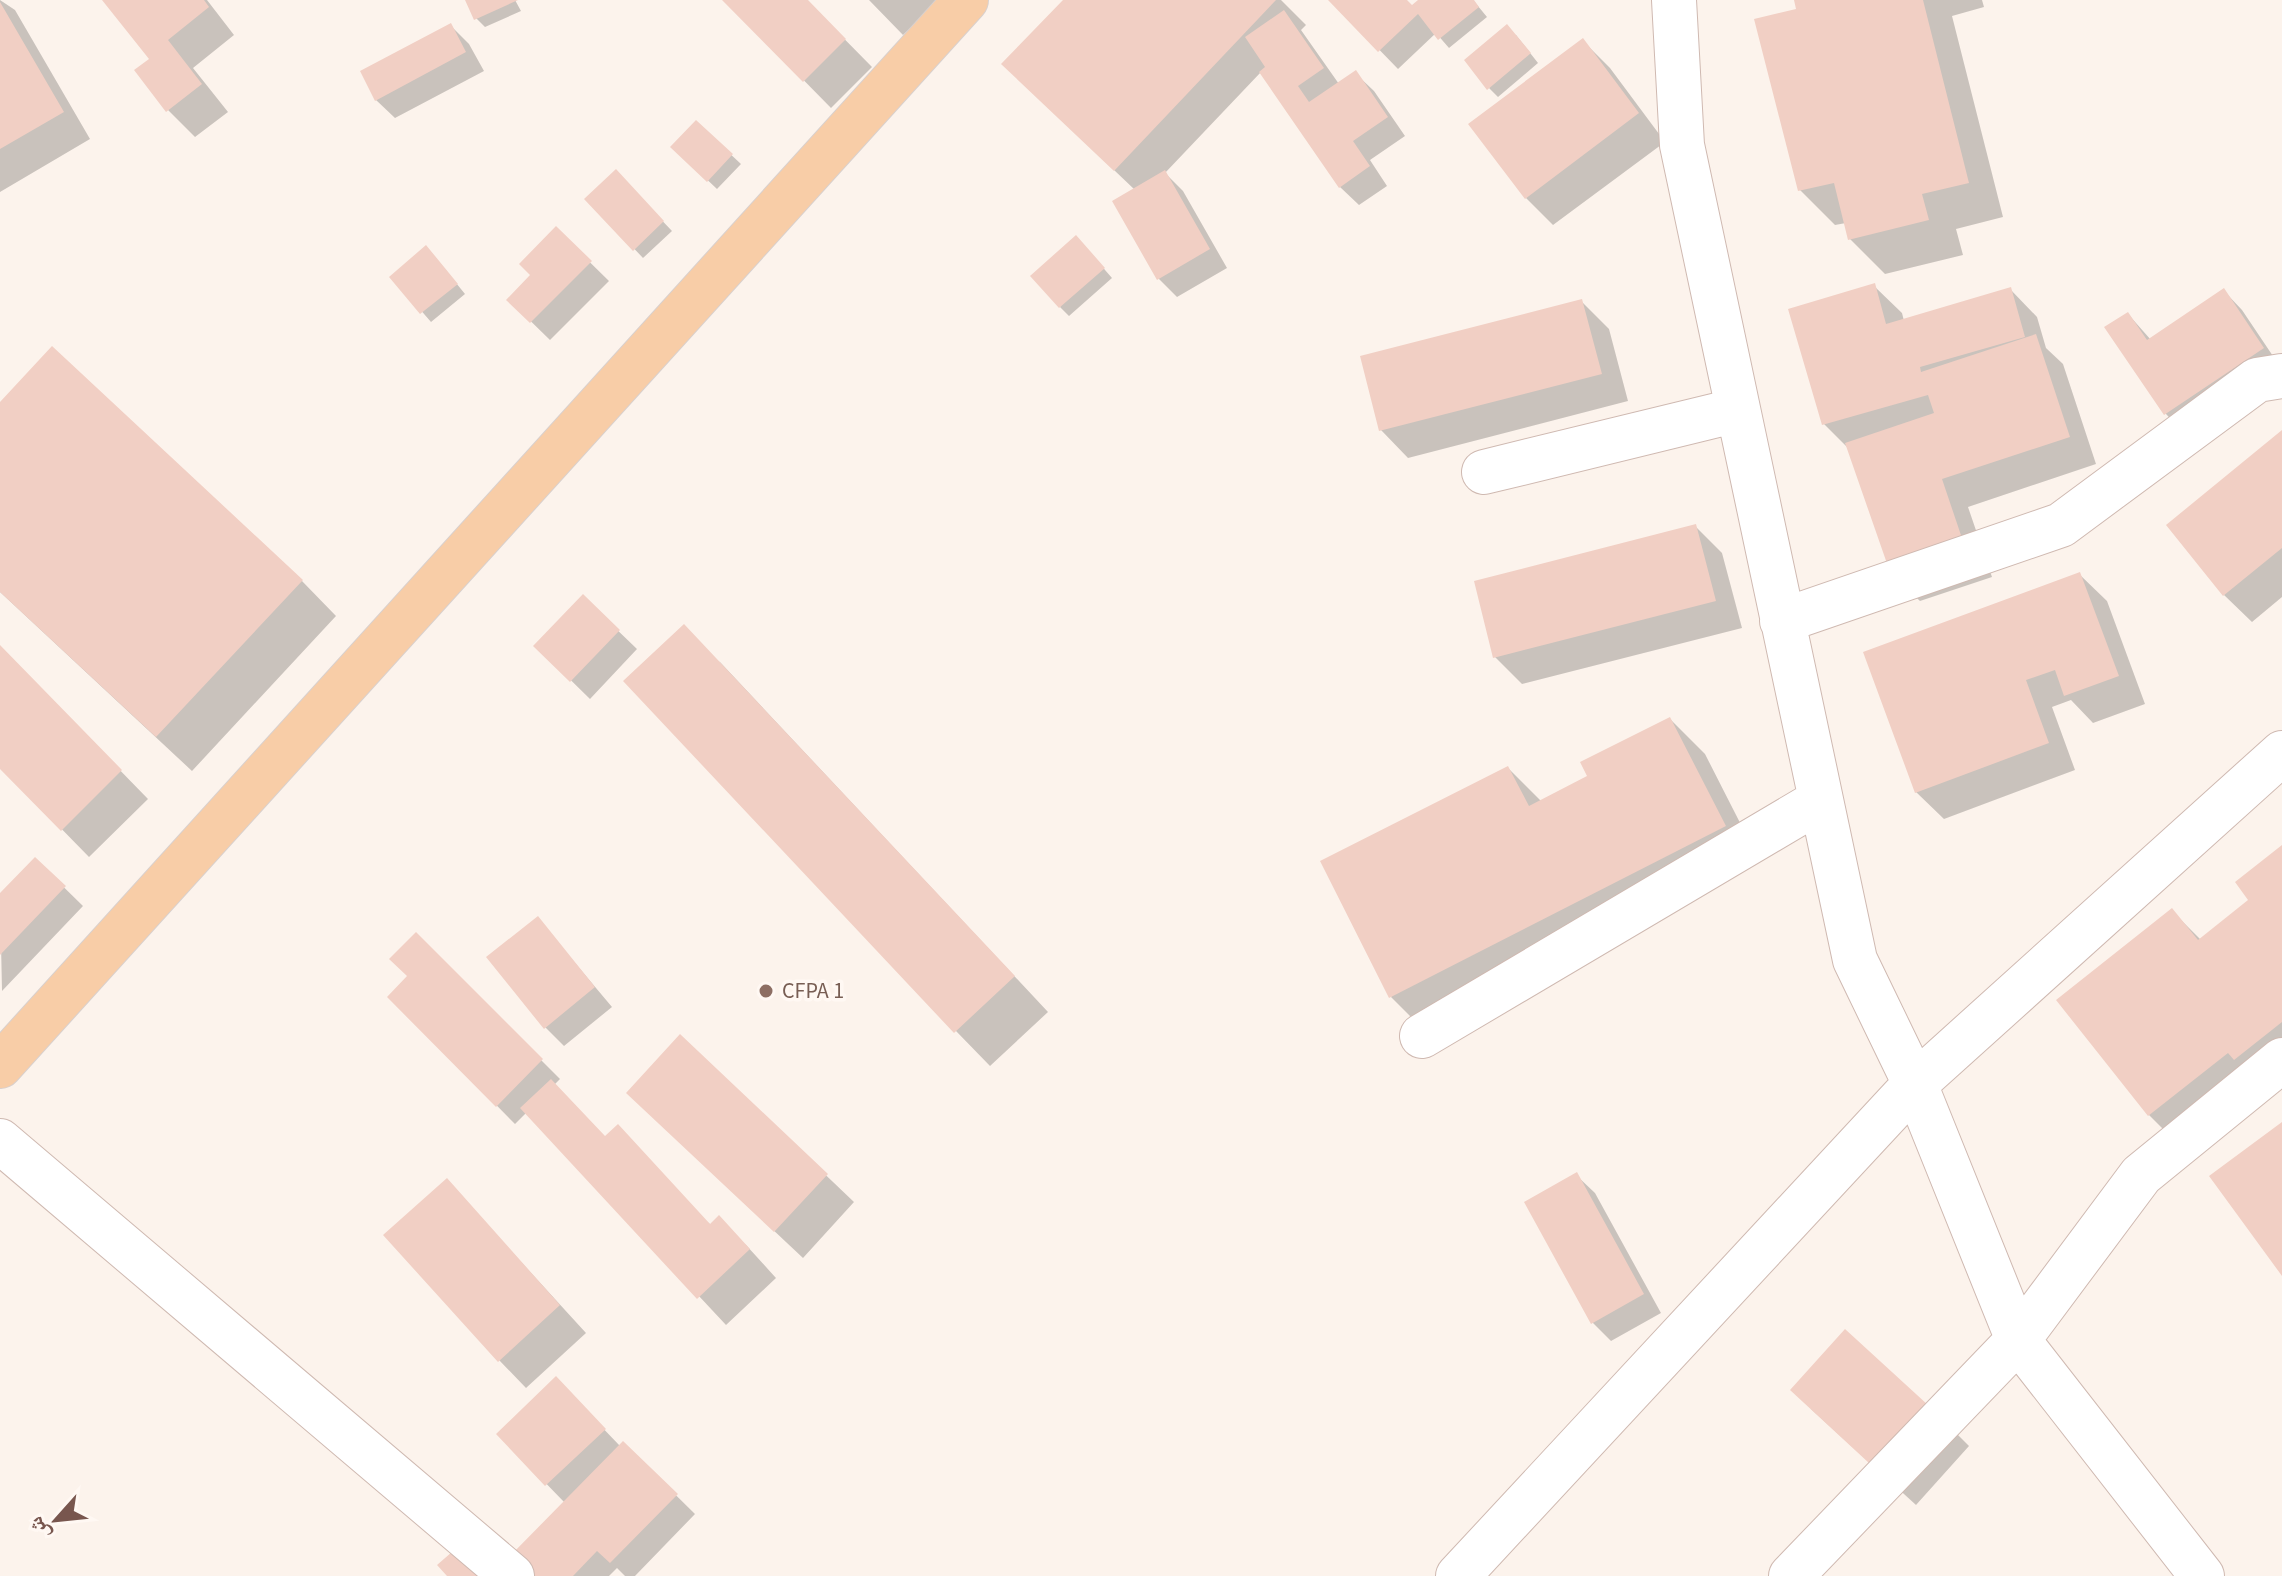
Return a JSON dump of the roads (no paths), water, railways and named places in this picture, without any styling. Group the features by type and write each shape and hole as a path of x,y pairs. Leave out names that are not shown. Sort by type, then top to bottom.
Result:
{"main road":[{"path":"0,1066 966,0"}],"street":[{"path":"1674,0 1682,145 1855,960 1915,1084 2018,1340 2202,1576"},
{"path":"1782,621 2061,525 2257,380 2282,376"},
{"path":"1484,472 1738,410"},
{"path":"1458,1576 1915,1084 2282,753"},
{"path":"1422,1036 1821,800"},
{"path":"1791,1576 2018,1340 2141,1175 2282,1060"},
{"path":"0,1141 512,1576"}],"place":[{"name":"CFPA 1","path":"766,991"}]}
